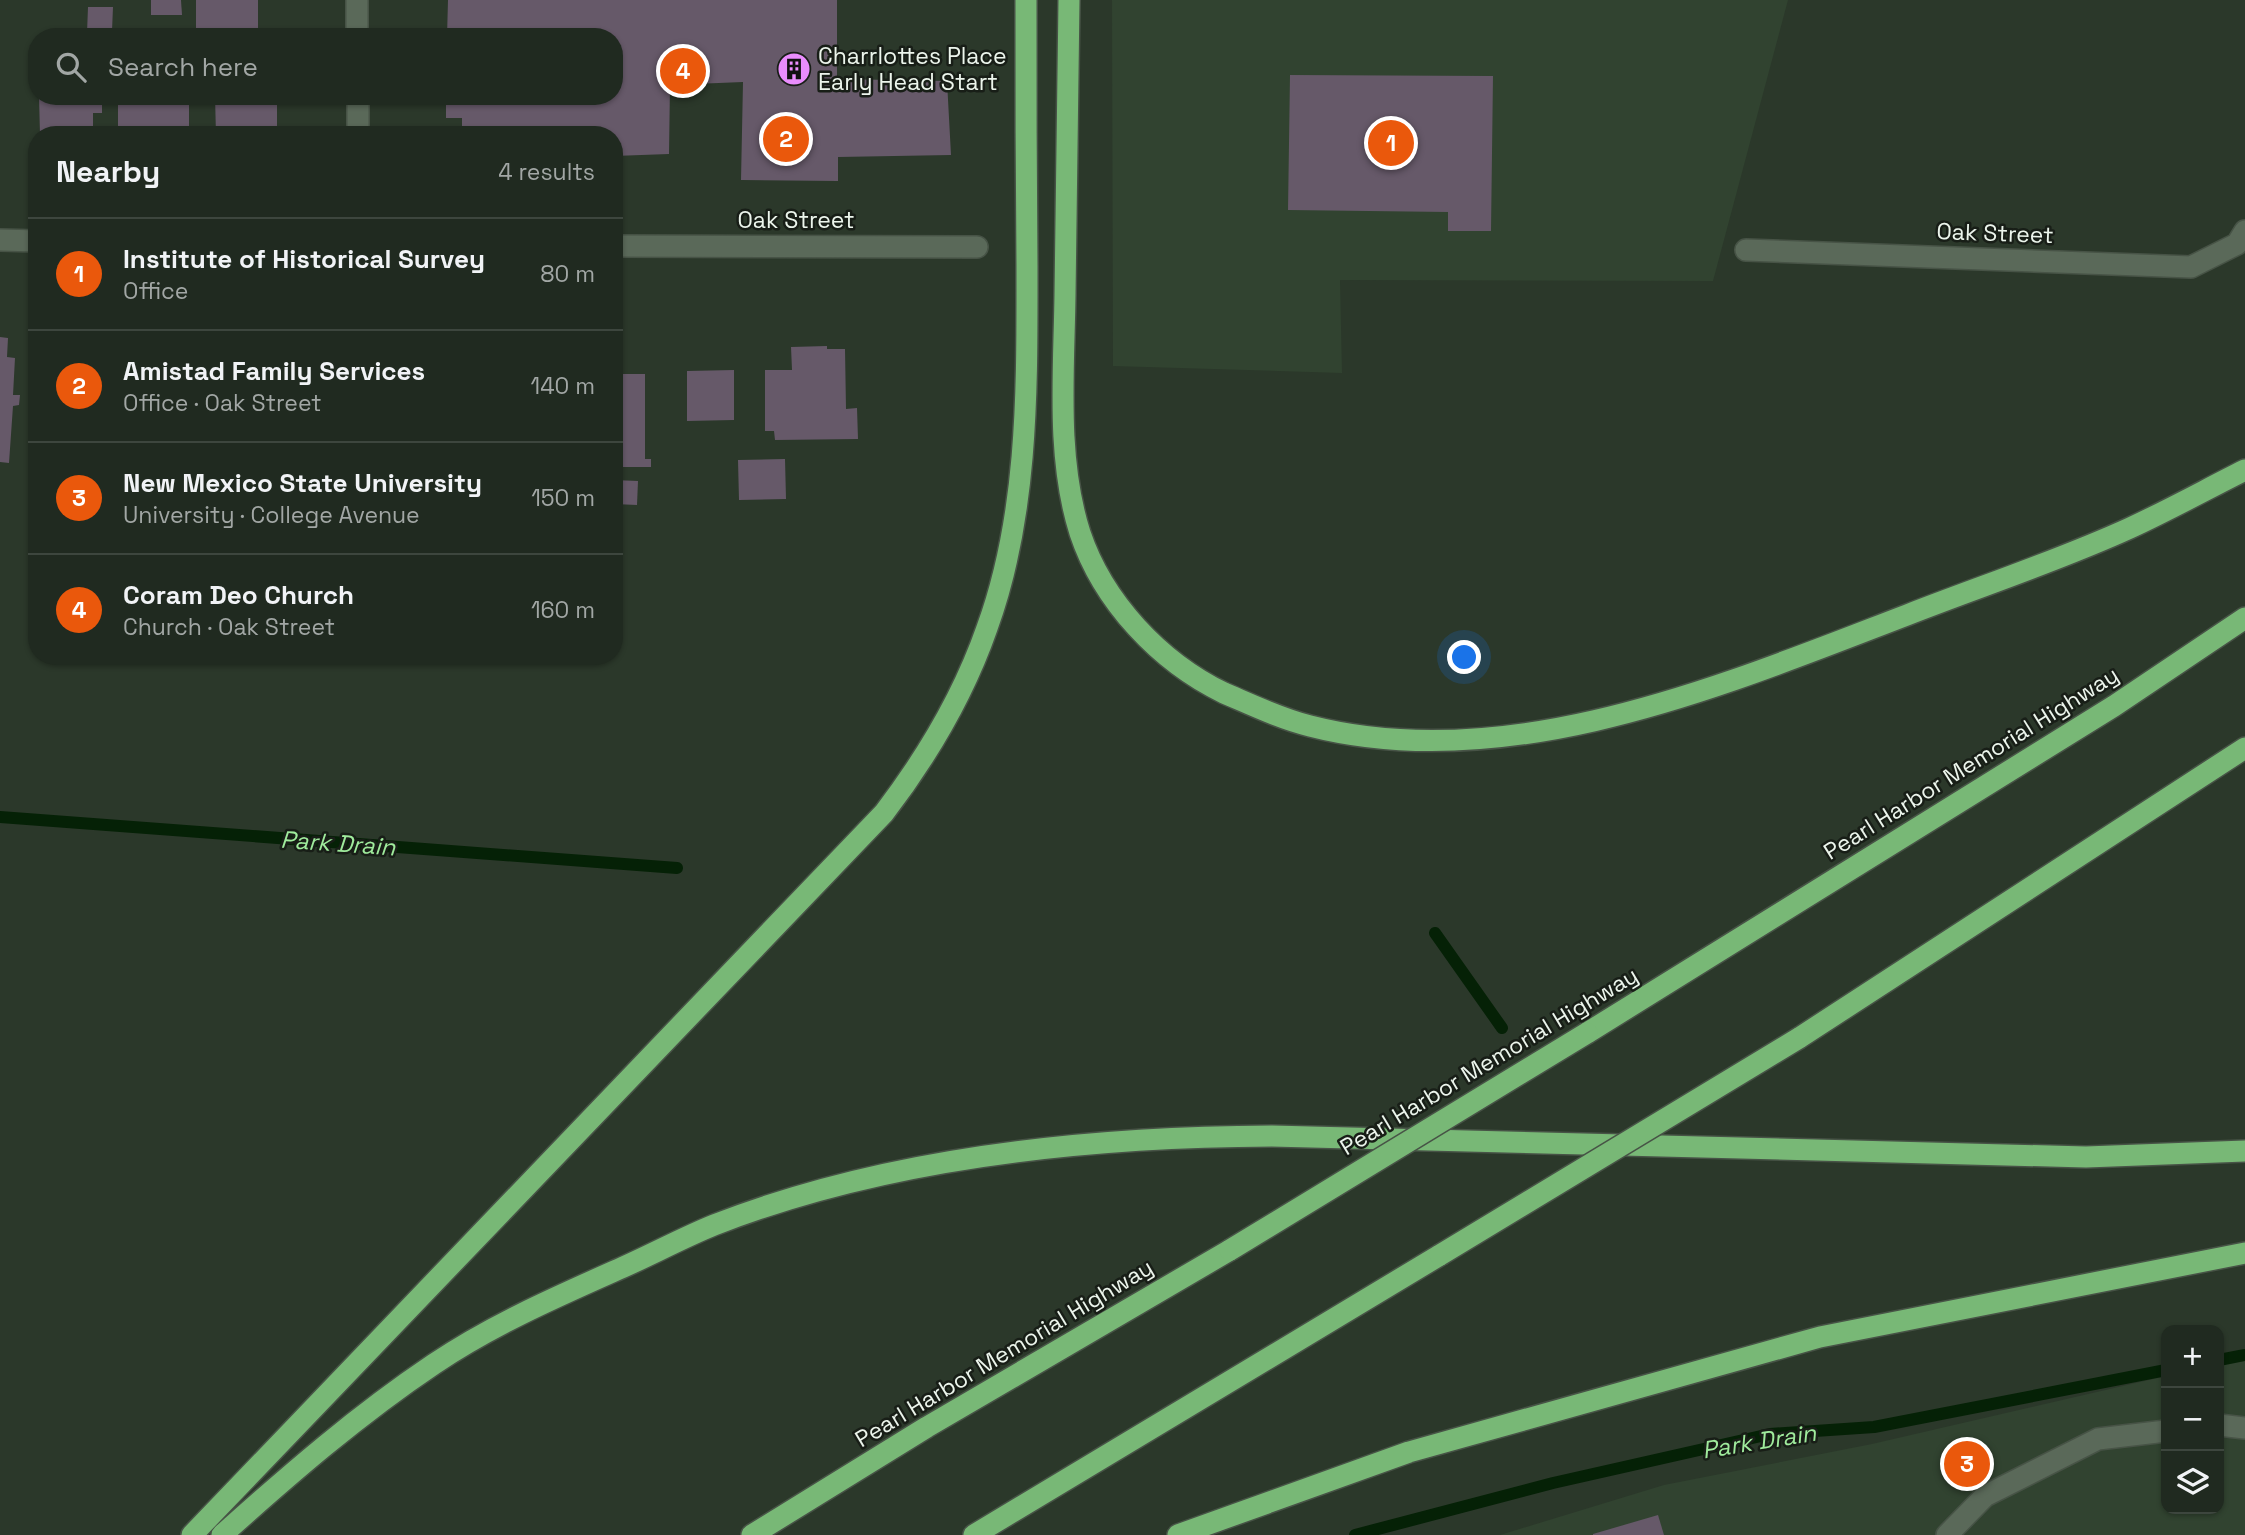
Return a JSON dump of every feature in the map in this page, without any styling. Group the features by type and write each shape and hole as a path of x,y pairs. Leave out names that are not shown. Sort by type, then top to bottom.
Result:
{"highway":[{"path":"192,1535 884,813 912,776 937,732 988,628 1013,522 1021,461 1027,383 1026,0"},
{"path":"1069,0 1064,383 1070,482 1080,532 1100,577 1131,620 1161,653 1202,682 1253,706 1307,726 1357,736 1421,739 1486,738 1554,729 1666,703 1759,672 2127,529 2245,470"},
{"name":"Pearl Harbor Memorial Highway","path":"752,1535 927,1427 1230,1250 1587,1033 2114,706 2245,618"},
{"path":"974,1535 1799,1038 2245,748"},
{"path":"222,1535 351,1422 436,1363 534,1306 714,1225 796,1198 979,1157 1080,1143 1171,1136 2085,1157 2245,1152"},
{"path":"1178,1535 1409,1452 1820,1337 2245,1253"}],"street":[{"path":"357,0 357,28"},
{"path":"358,105 359,126"},
{"name":"Oak Street","path":"1745,250 2191,267 2241,237"},
{"path":"0,240 28,241"},
{"name":"Oak Street","path":"623,246 978,247"},
{"path":"2224,1426 2245,1428"},
{"path":"1947,1535 1985,1496 2098,1439 2161,1432"}],"shaded area":[{"path":"1112,0 1788,0 1713,281 1340,280 1342,373 1113,366"},
{"path":"2245,1357 2245,1535 1500,1535 1664,1485 1872,1444 2161,1377 2161,1514 2224,1514 2224,1362"}],"building":[{"path":"151,0 181,0 182,15 151,15"},
{"path":"196,0 258,0 258,28 196,28"},
{"path":"448,0 837,0 837,79 947,81 951,155 838,157 838,181 741,180 743,82 670,85 669,154 623,156 623,126 462,126 462,118 446,118 446,105 623,105 623,28 447,28"},
{"path":"88,7 113,7 112,28 87,28"},
{"path":"1290,75 1493,76 1491,231 1448,231 1448,212 1288,210"},
{"path":"39,105 102,105 102,113 93,113 93,126 40,126"},
{"path":"118,105 189,105 189,126 118,126"},
{"path":"215,105 277,105 277,126 216,126"},
{"path":"0,337 8,338 7,357 15,358 13,395 20,395 19,405 13,406 9,463 0,462"},
{"path":"827,346 827,349 845,349 846,409 857,408 858,439 775,440 774,431 765,431 765,370 792,370 791,347"},
{"path":"734,370 734,420 687,421 687,371"},
{"path":"623,374 645,374 645,459 651,459 651,467 623,467"},
{"path":"785,459 786,499 739,500 738,460"},
{"path":"623,480 638,481 637,505 623,504"},
{"path":"1658,1515 1664,1535 1593,1535 1593,1534"}],"waterway":[{"name":"Park Drain","path":"0,817 677,868"},
{"path":"1435,933 1502,1028"},
{"name":"Park Drain","path":"2224,1359 2245,1355"},
{"name":"Park Drain","path":"1355,1535 1553,1483 1770,1434 1874,1427 2161,1371"}],"place":[{"name":"Charrlottes Place Early Head Start","path":"794,69"},
{"name":"Coram Deo Church","path":"683,71"},
{"name":"Amistad Family Services","path":"786,139"},
{"name":"Institute of Historical Survey","path":"1391,143"},
{"name":"New Mexico State University","path":"1967,1464"}]}
